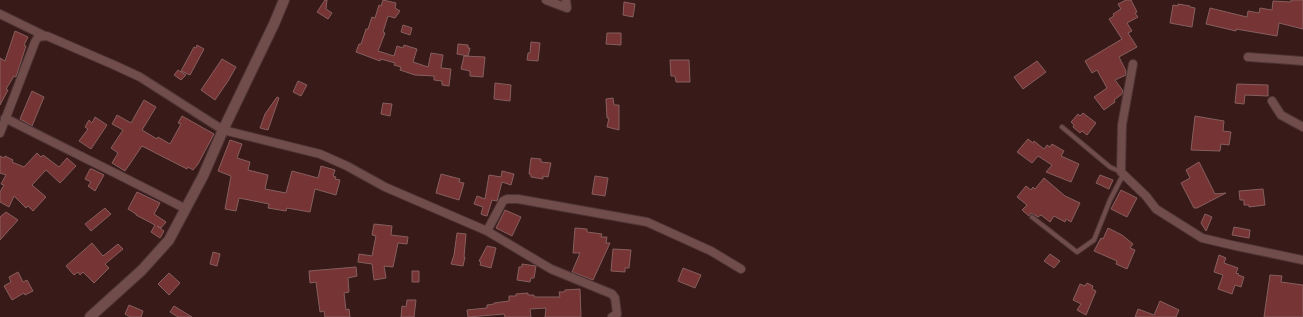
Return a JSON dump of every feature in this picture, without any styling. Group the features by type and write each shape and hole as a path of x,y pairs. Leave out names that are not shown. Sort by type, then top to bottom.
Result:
{"street":[{"path":"90,317 142,270 169,240 203,176 284,0"},
{"path":"546,0 567,8 566,0"},
{"path":"0,14 43,36 51,37 114,64 140,78 223,130 320,154 347,166 385,187 487,231 551,269 612,294 615,298 617,314 612,317"},
{"path":"0,133 35,42 38,38 43,36"},
{"path":"1248,57 1303,61"},
{"path":"1133,64 1122,125 1122,173 1146,196 1156,209 1202,238 1303,260"},
{"path":"1272,101 1281,115 1303,127"},
{"path":"5,118 186,209"},
{"path":"487,231 504,201 507,198 518,199 647,222 711,251 741,269"}],"lane":[{"path":"1032,217 1077,252 1094,240 1122,173 1110,167 1062,128"}],"building":[{"path":"325,0 327,0 326,9 332,13 328,19 317,12"},
{"path":"383,0 396,3 395,8 400,11 395,18 388,16 383,32 385,33 378,51 394,56 397,46 403,48 404,45 417,49 413,62 428,67 431,53 443,55 441,68 451,69 449,86 442,85 442,81 434,80 434,76 415,75 400,70 401,67 394,65 395,63 381,59 380,61 356,52 359,44 361,44 366,29 368,29 372,17 375,18 379,5 381,6"},
{"path":"1126,0 1131,0 1137,12 1135,13 1138,17 1127,23 1132,31 1128,33 1137,47 1119,57 1126,71 1126,75 1115,80 1123,91 1122,94 1114,100 1115,102 1104,110 1094,97 1107,88 1097,70 1092,73 1085,61 1122,39 1109,19 1114,16 1113,14 1121,9 1118,4"},
{"path":"1291,0 1303,0 1303,29 1279,23 1277,36 1236,29 1236,31 1206,24 1210,8 1247,17 1248,11 1259,13 1260,8 1272,10 1273,1 1291,2"},
{"path":"624,2 635,4 633,17 623,15"},
{"path":"1178,4 1195,8 1192,27 1170,23 1173,5 1178,6"},
{"path":"403,25 412,28 410,35 401,32"},
{"path":"15,31 28,37 24,45 26,46 16,77 14,76 6,89 8,90 0,105 0,58 5,61"},
{"path":"607,33 621,33 621,45 606,44"},
{"path":"531,42 540,43 538,61 527,60 528,53 530,53"},
{"path":"458,44 468,45 468,48 470,48 468,56 457,54"},
{"path":"197,45 204,49 190,75 181,71 194,47 196,48"},
{"path":"464,56 485,57 483,77 470,76 470,71 461,69"},
{"path":"222,59 236,67 215,100 201,90"},
{"path":"670,60 689,60 690,82 676,82 675,76 671,76"},
{"path":"1037,61 1046,72 1023,89 1014,77"},
{"path":"178,70 186,75 181,80 174,75"},
{"path":"298,81 307,85 301,96 293,92"},
{"path":"495,83 511,85 510,101 494,99"},
{"path":"1237,84 1268,85 1268,96 1245,95 1244,104 1235,103"},
{"path":"32,91 44,97 32,126 20,119"},
{"path":"277,97 279,98 268,130 260,128 265,114"},
{"path":"613,98 614,105 619,105 619,130 607,127 609,118 607,118 606,99"},
{"path":"144,100 156,107 142,130 157,139 158,137 170,144 181,124 178,123 182,116 214,134 198,164 193,170 188,167 187,169 142,146 125,171 112,163 118,153 111,148 123,130 112,124 117,115 131,123"},
{"path":"383,103 392,104 390,116 381,114"},
{"path":"1083,113 1096,123 1087,135 1082,131 1080,133 1073,127 1074,125 1071,122 1078,114 1080,116"},
{"path":"1195,116 1224,121 1223,131 1231,132 1229,145 1221,144 1220,151 1191,150"},
{"path":"95,117 107,125 91,149 79,141 88,129 85,127 89,120 92,123"},
{"path":"1028,139 1033,143 1034,141 1044,149 1047,145 1050,147 1052,144 1064,151 1061,156 1079,164 1071,182 1046,172 1052,165 1038,156 1032,163 1017,152"},
{"path":"230,140 242,144 237,158 250,162 248,170 268,175 265,189 286,193 292,171 318,178 321,166 335,170 333,176 336,177 335,179 340,180 336,195 315,189 310,212 287,208 286,211 268,208 269,204 239,198 236,211 225,209 231,176 218,171"},
{"path":"37,153 41,157 43,155 59,167 67,158 76,166 60,183 46,170 32,185 46,197 33,211 28,206 26,208 14,196 9,207 0,202 0,192 4,185 1,184 6,175 0,173 0,156 4,158 5,156 13,160 12,162 24,167"},
{"path":"531,158 541,159 541,162 551,163 548,177 543,176 543,179 531,177 529,174"},
{"path":"1199,162 1215,194 1226,193 1197,208 1194,208 1181,183 1190,178 1186,170"},
{"path":"90,169 104,175 95,191 88,186 91,182 85,179"},
{"path":"502,171 514,174 511,185 502,182 497,201 492,200 487,216 483,215 481,214 483,207 474,204 477,196 485,199 489,175 501,177"},
{"path":"441,174 460,179 459,182 464,183 459,200 436,193"},
{"path":"1100,175 1113,180 1109,189 1096,183"},
{"path":"595,176 608,178 605,196 592,194"},
{"path":"1044,178 1065,196 1080,203 1071,222 1066,219 1065,222 1054,216 1050,222 1041,215 1038,217 1031,213 1029,216 1022,210 1027,205 1017,197 1026,186 1031,190 1033,187 1035,189"},
{"path":"1263,189 1265,205 1249,207 1249,205 1244,205 1244,200 1240,200 1239,191"},
{"path":"1121,190 1137,198 1127,217 1111,209"},
{"path":"137,192 160,203 154,214 166,222 161,228 157,226 164,231 160,238 151,232 155,225 128,209"},
{"path":"105,208 111,214 91,231 85,224"},
{"path":"505,210 521,217 512,236 496,228"},
{"path":"6,212 18,220 0,240 0,217"},
{"path":"1205,214 1212,217 1206,231 1201,223"},
{"path":"374,224 392,226 391,235 408,237 407,244 398,243 393,267 384,266 386,278 374,280 372,264 358,262 359,254 372,256 376,236 372,235"},
{"path":"1234,227 1250,230 1249,238 1232,235"},
{"path":"575,228 587,229 587,232 602,234 601,237 607,237 606,243 610,243 593,280 572,272 580,253 573,253"},
{"path":"1108,228 1122,235 1133,244 1130,248 1135,250 1127,269 1116,264 1117,261 1094,251 1101,238 1103,239"},
{"path":"457,233 466,234 463,266 451,264 454,255"},
{"path":"92,243 103,256 118,244 123,249 105,264 109,268 94,283 83,272 80,275 78,272 74,275 66,266"},
{"path":"487,246 496,248 491,268 480,265 481,262 479,261"},
{"path":"613,249 631,250 629,268 625,268 625,272 611,271"},
{"path":"213,252 220,254 217,266 210,264"},
{"path":"1050,254 1060,261 1054,268 1044,261"},
{"path":"1219,255 1226,258 1224,263 1238,268 1236,273 1244,277 1241,287 1235,285 1232,294 1218,289 1223,275 1214,272"},
{"path":"522,264 536,266 534,278 531,278 530,282 517,280 519,267 522,267"},
{"path":"356,267 357,276 348,278 349,292 344,293 346,310 349,309 350,317 325,317 324,311 320,312 316,282 310,283 309,271"},
{"path":"683,268 701,275 695,288 678,281"},
{"path":"412,271 419,271 419,282 412,282"},
{"path":"18,272 23,282 27,280 33,291 25,295 24,293 12,300 4,286 11,282 9,277"},
{"path":"169,273 180,283 169,295 158,284"},
{"path":"1270,275 1282,276 1281,282 1303,285 1303,317 1264,317"},
{"path":"1087,283 1093,286 1092,289 1096,291 1086,315 1077,310 1081,304 1073,300 1080,284 1085,286"},
{"path":"580,289 581,317 545,317 546,308 530,309 531,317 505,317 504,314 468,317 467,310 487,308 487,305 509,301 509,296 516,296 516,294 528,293 528,295 534,295 534,297 560,297 559,292"},
{"path":"407,300 416,300 414,317 401,317 402,306 406,307"},
{"path":"1160,301 1179,310 1176,317 1135,317 1138,309 1154,315"},
{"path":"129,305 143,311 141,317 130,317 125,314"},
{"path":"174,306 192,317 178,317 170,312"}]}
